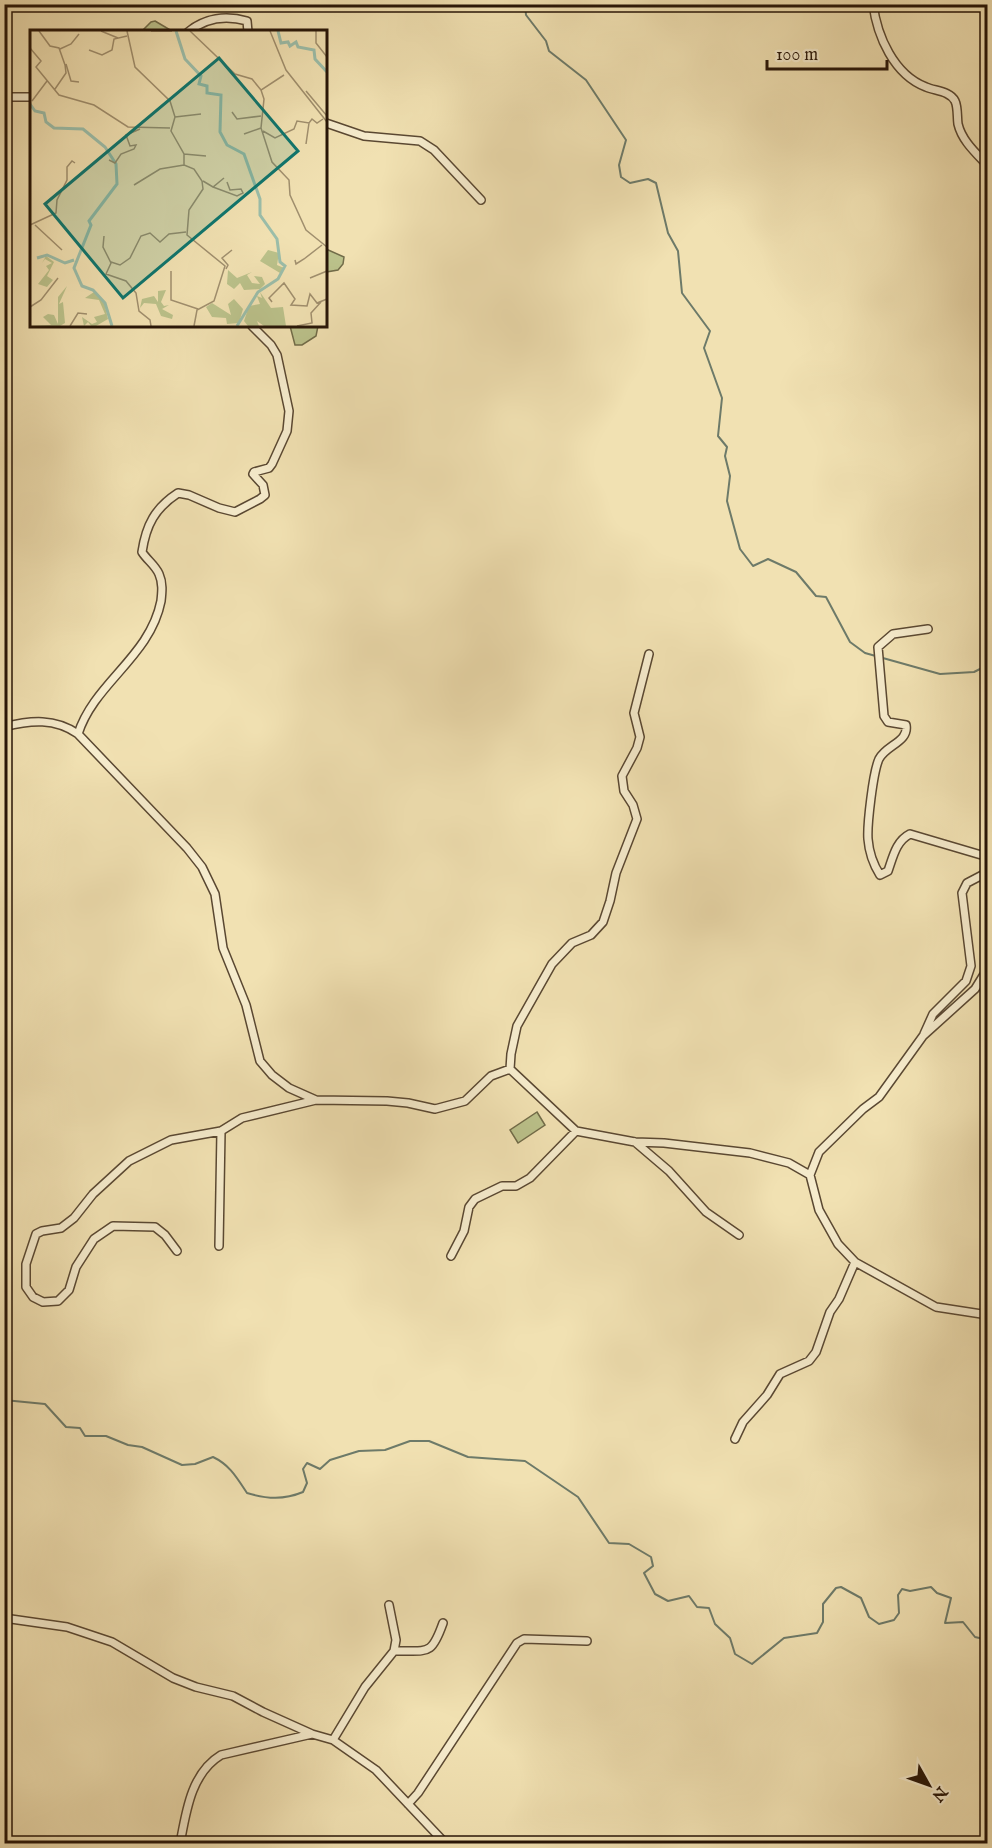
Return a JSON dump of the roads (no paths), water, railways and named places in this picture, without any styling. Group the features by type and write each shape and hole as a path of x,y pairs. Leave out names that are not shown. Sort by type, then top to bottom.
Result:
{"street":[{"path":"873,4 875,26 891,56 910,78 924,87 946,93 954,100 959,127 968,144 987,166"},
{"path":"191,30 202,22 226,18 247,21 248,30"},
{"path":"4,97 30,97"},
{"path":"327,123 364,136 420,141 434,150 481,200"},
{"path":"78,734 83,719 135,656 158,617 163,590 160,576 141,552 152,517 178,493 235,512 265,495 264,485 253,474 269,468 272,464 287,431 289,411 277,356 271,345 253,327"},
{"path":"928,629 893,634 878,647 884,716 888,722 906,725 908,732 889,747 879,759 868,839 873,865 880,875 885,874 902,837 910,834 987,857"},
{"path":"510,1069 517,1026 552,964 572,942 591,935 603,922 616,873 637,819 633,805 624,790 622,776 637,748 640,737 634,713 649,654"},
{"path":"4,727 24,722 43,721 59,724 78,734 180,840 202,867 215,894 223,948 246,1005 260,1060 272,1075 289,1088 316,1100"},
{"path":"987,873 966,883 962,893 971,966 966,981 933,1014 923,1036 879,1097 863,1109 819,1152 810,1175 819,1210 838,1244 855,1262 936,1307 987,1316"},
{"path":"923,1036 975,989 987,968"},
{"path":"177,1251 165,1234 155,1227 113,1226 94,1239 76,1266 69,1290 58,1301 44,1302 33,1297 26,1287 26,1264 36,1234 61,1228 74,1218 93,1194 129,1161 171,1140 221,1131 242,1118 316,1100 387,1101 435,1109 465,1101 492,1076 510,1069"},
{"path":"510,1069 576,1131 635,1143 664,1143 750,1153 789,1163 810,1175"},
{"path":"219,1246 221,1131"},
{"path":"451,1256 464,1231 468,1207 475,1199 502,1186 516,1186 530,1178 576,1131"},
{"path":"635,1143 669,1171 705,1212 739,1235"},
{"path":"735,1439 743,1422 767,1395 780,1374 809,1361 816,1352 830,1312 839,1299 855,1262"},
{"path":"333,1740 354,1709 365,1687 394,1651 396,1640 389,1605"},
{"path":"4,1618 67,1627 112,1642 172,1678 196,1687 233,1696 312,1734 333,1740 376,1770 446,1844"},
{"path":"394,1651 432,1648 444,1623"},
{"path":"408,1804 517,1643 524,1639 587,1641"},
{"path":"180,1844 193,1790 209,1762 220,1755 312,1734"}],"waterway":[{"path":"525,4 526,15 546,41 549,51 586,80 626,140 619,165 621,177 630,183 648,179 656,183 668,233 678,251 682,293 710,331 704,348 722,398 718,436 727,447 725,456 730,476 727,501 740,549 753,566 768,559 796,572 816,596 826,597 850,642 865,653 940,674 974,672 988,665"},
{"path":"4,1400 45,1404 66,1427 80,1428 85,1436 106,1436 128,1445 142,1447 182,1465 195,1464 213,1457 229,1468 247,1493 268,1497 282,1497 303,1492 307,1483 303,1469 307,1463 320,1469 330,1460 359,1451 385,1450 410,1441 429,1441 468,1457 525,1461 578,1497 609,1543 629,1544 651,1557 653,1566 644,1573 655,1594 668,1601 689,1596 697,1607 709,1608 715,1624 730,1638 735,1654 752,1664 784,1638 817,1633 823,1622 823,1604 836,1588 841,1587 861,1598 869,1617 879,1624 894,1620 899,1613 898,1595 902,1589 910,1591 931,1587 937,1593 951,1598 945,1623 963,1622 975,1637 988,1640"}]}
